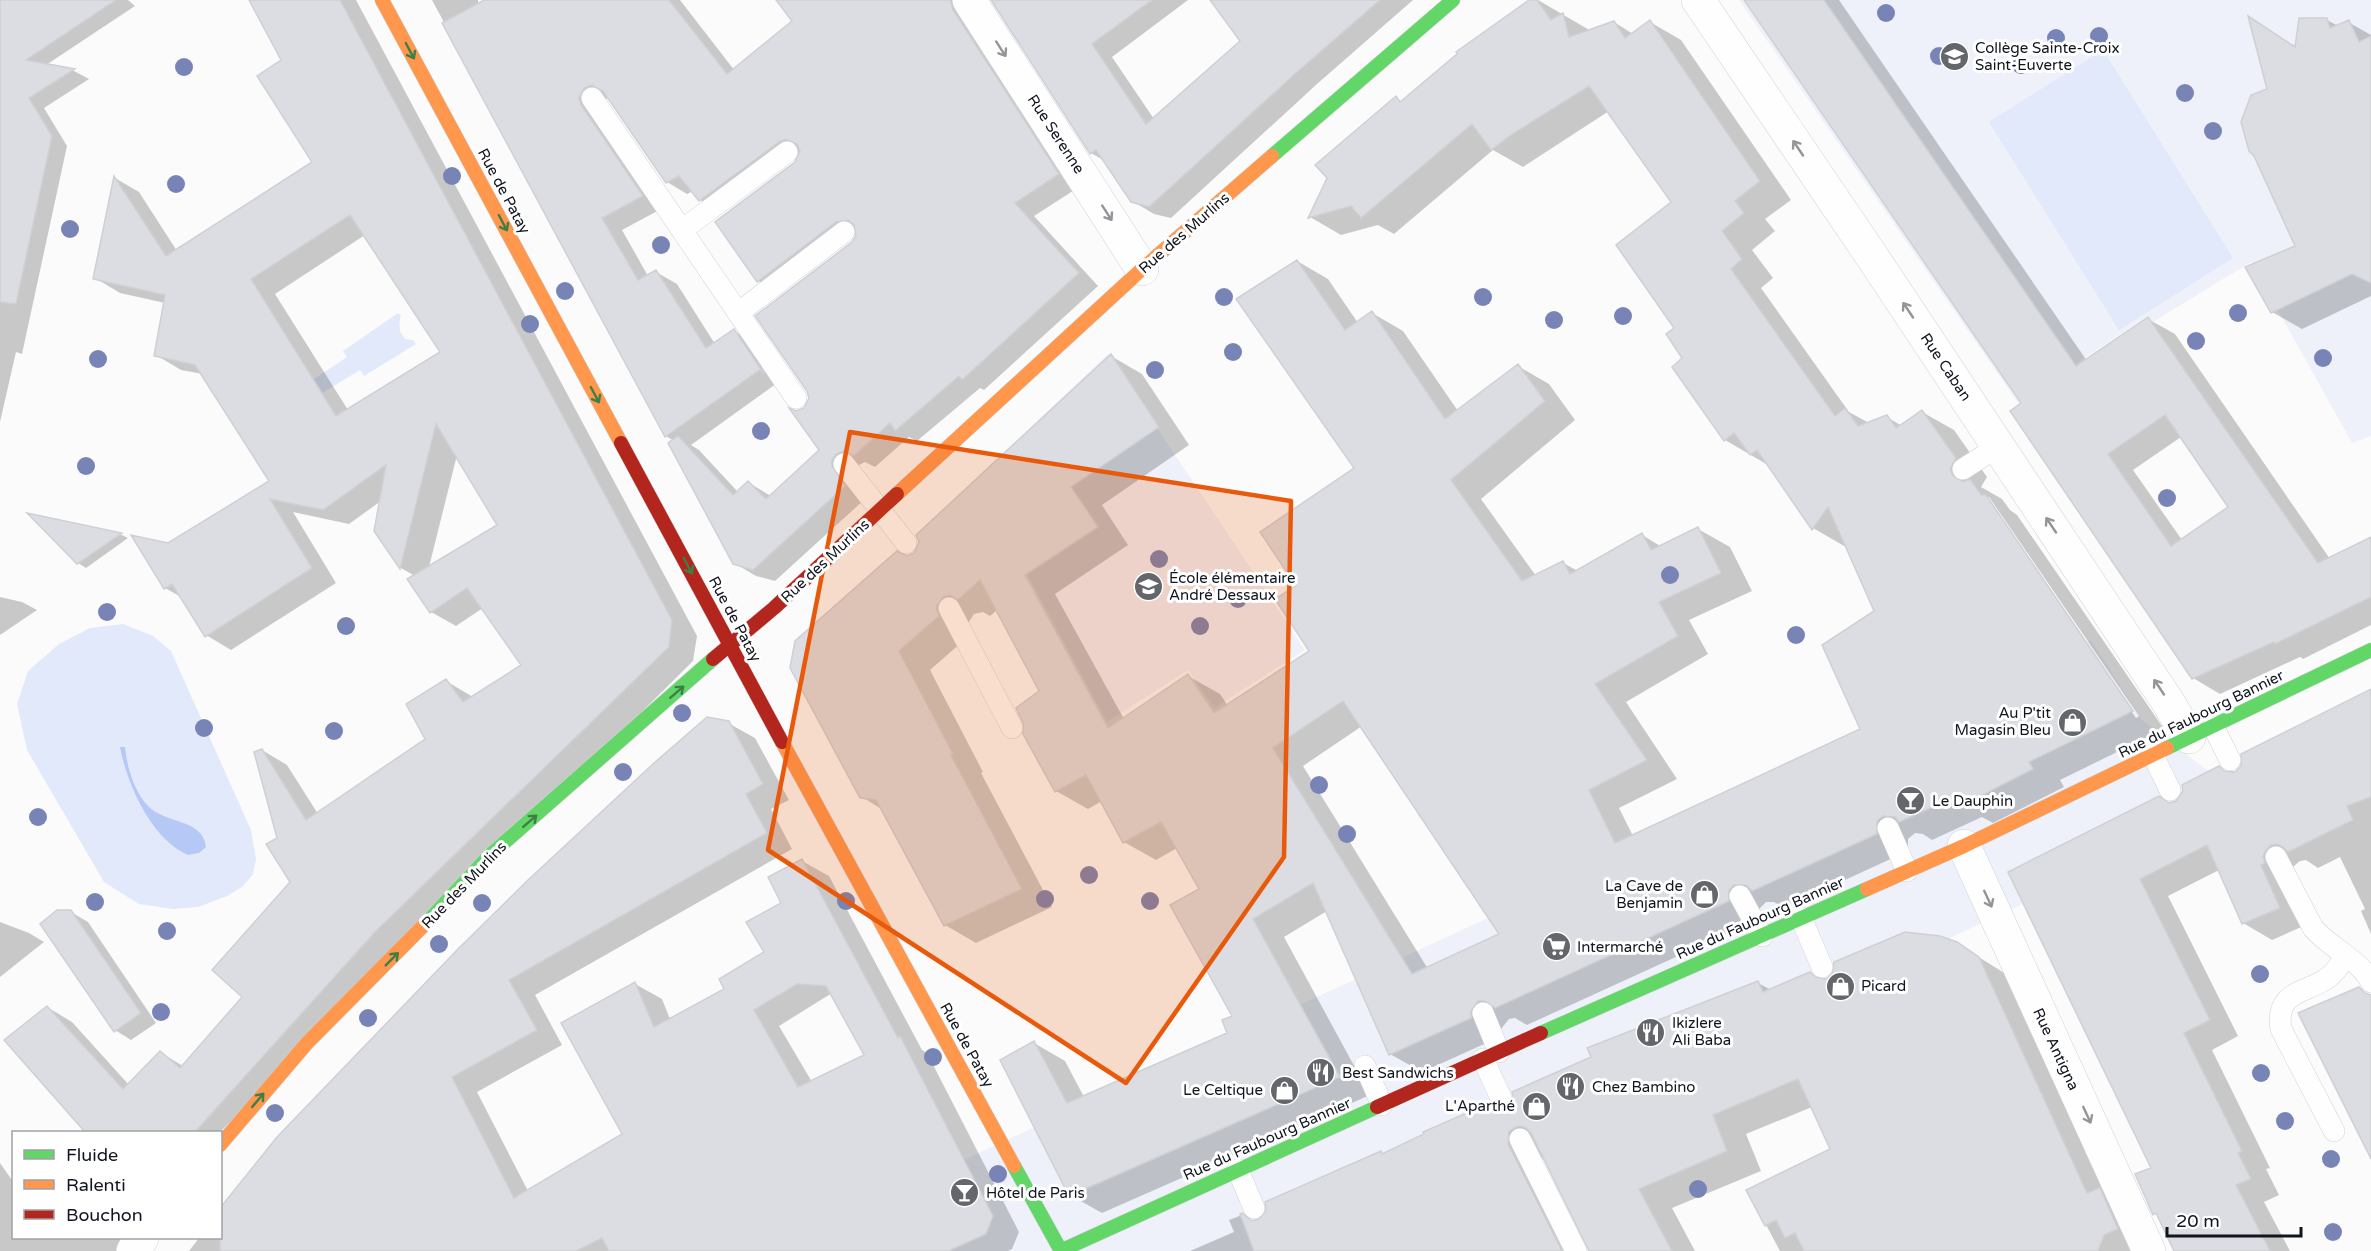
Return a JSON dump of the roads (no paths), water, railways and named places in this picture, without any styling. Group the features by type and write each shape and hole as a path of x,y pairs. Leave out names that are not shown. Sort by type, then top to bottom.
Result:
{"street":[{"name":"Rue de Patay","path":"382,0 772,724 1060,1251"},
{"name":"Rue Serenne","path":"969,0 1142,269"},
{"name":"Rue des Murlins","path":"222,1143 307,1043 403,948 489,856 774,608 1142,269 1453,0"},
{"name":"Rue Caban","path":"1698,0 1999,446 2168,702 2201,731"},
{"name":"Rue du Faubourg Bannier","path":"1060,1251 1491,1055 1964,846 2371,651"},
{"name":"Rue Antigna","path":"1964,846 2149,1251"}],"lane":[{"path":"592,98 796,398"},
{"path":"682,230 787,152"},
{"path":"738,313 844,232"},
{"path":"1964,469 1999,446"},
{"path":"844,464 906,543"},
{"path":"949,608 1012,728"},
{"path":"2201,731 2230,760"},
{"path":"2153,755 2170,790"},
{"path":"1888,828 1907,871"},
{"path":"2276,857 2313,928 2321,938 2360,966 2371,982"},
{"path":"1740,896 1762,936"},
{"path":"1802,918 1822,967"},
{"path":"2334,1131 2281,1029 2279,1016 2288,999 2334,973 2345,955"},
{"path":"1483,1013 1501,1098"},
{"path":"1365,1066 1382,1105"},
{"path":"1520,1139 1576,1251"},
{"path":"1238,1170 1254,1208"}],"water":[{"path":"120,747 125,747 132,779 144,801 156,812 198,831 206,847 199,853 188,855 175,847 152,824 128,777"}],"place":[{"name":"Collège Sainte-Croix Saint-Euverte","path":"1954,57"},
{"name":"École élémentaire André Dessaux","path":"1148,587"},
{"name":"Au P'tit Magasin Bleu","path":"2072,722"},
{"name":"Le Dauphin","path":"1911,801"},
{"name":"La Cave de Benjamin","path":"1704,895"},
{"name":"Intermarché","path":"1556,947"},
{"name":"Picard","path":"1840,986"},
{"name":"Ikizlere Ali Baba","path":"1651,1032"},
{"name":"Best Sandwichs","path":"1321,1073"},
{"name":"Chez Bambino","path":"1571,1087"},
{"name":"Le Celtique","path":"1284,1090"},
{"name":"L'Aparthé","path":"1536,1106"},
{"name":"Hôtel de Paris","path":"965,1193"}]}
